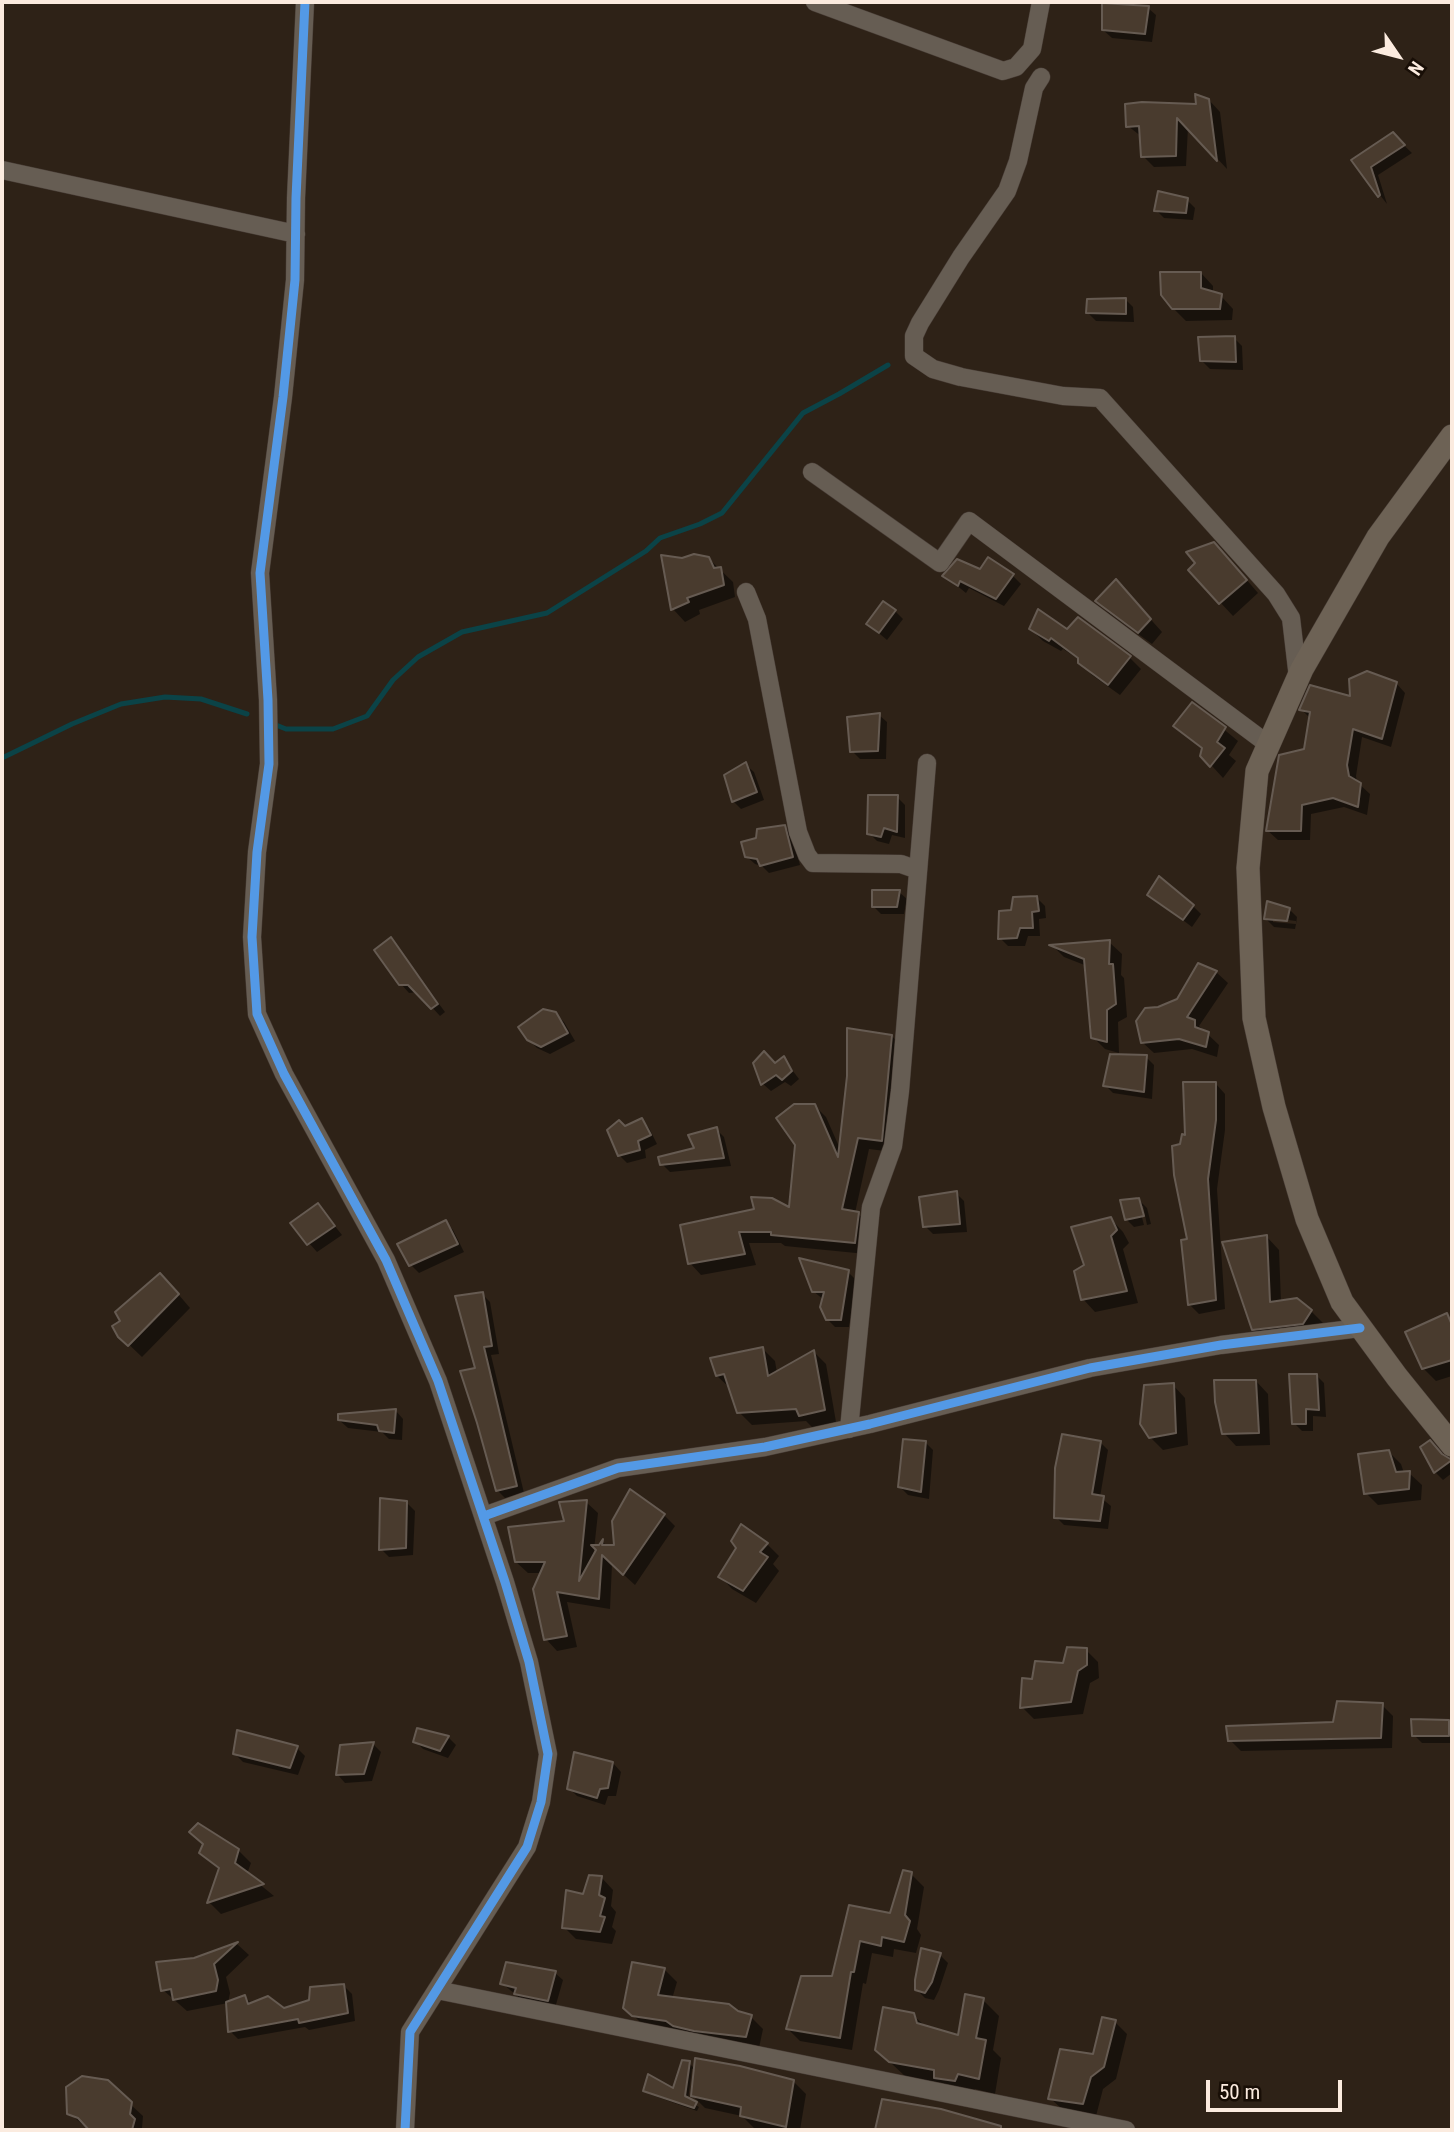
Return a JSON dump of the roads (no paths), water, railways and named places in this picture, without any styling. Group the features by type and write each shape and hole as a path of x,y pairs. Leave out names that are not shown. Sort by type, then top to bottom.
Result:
{"main road":[{"path":"1452,436 1378,537 1298,678 1257,771 1248,868 1254,1018 1274,1107 1307,1219 1342,1302 1452,1445"}],"street":[{"path":"304,2 295,281 260,573 269,764 257,852 252,937 257,1014 284,1074 386,1260 438,1381 484,1516 529,1662 548,1754 541,1802 527,1847 410,2032 405,2130"},
{"path":"815,2 1003,71 1016,68 1032,49 1041,2"},
{"path":"1041,77 1034,88 1018,161 1007,191 920,323 912,345 914,356 933,369 961,377 1063,396 1100,398 1207,514 1281,600 1291,618 1298,678"},
{"path":"2,170 296,234"},
{"path":"813,472 940,563 969,521 1269,745"},
{"path":"746,592 757,619 798,832 807,855 813,863 901,864 918,870"},
{"path":"849,1429 871,1207 893,1146 900,1091 927,763"},
{"path":"484,1516 618,1468 765,1447 849,1429 1090,1368 1222,1345 1360,1328"},
{"path":"437,1990 1126,2130"}],"waterway":[{"path":"276,725 286,729 333,729 367,716 393,680 418,657 462,632 547,613 646,551 660,538 722,513 803,413 888,365"},
{"path":"2,758 121,704 165,697 201,699 247,714"}]}
